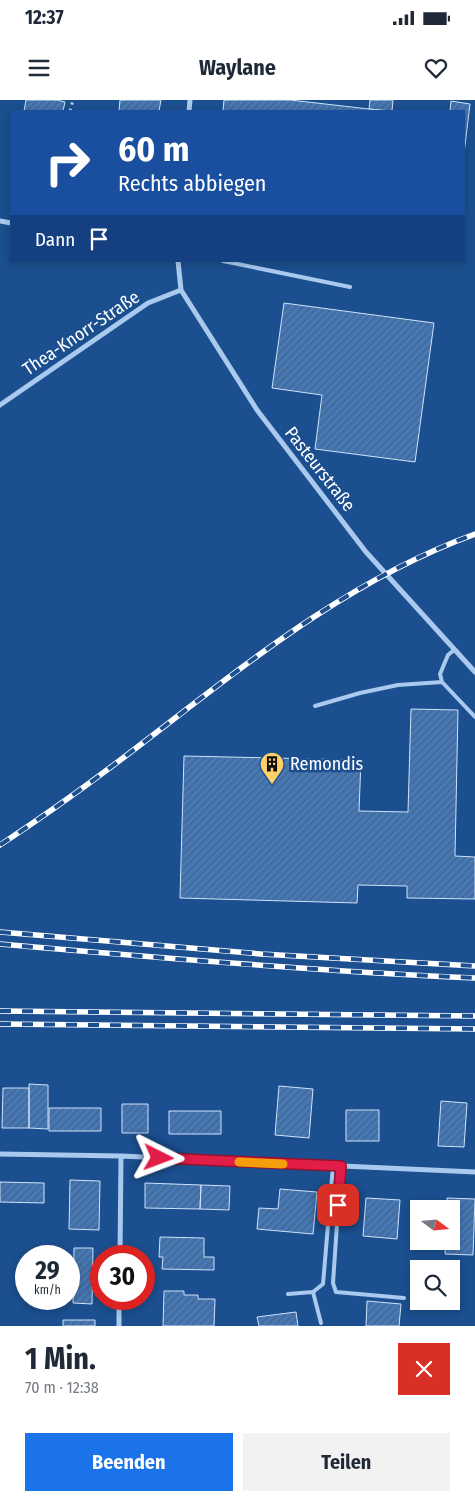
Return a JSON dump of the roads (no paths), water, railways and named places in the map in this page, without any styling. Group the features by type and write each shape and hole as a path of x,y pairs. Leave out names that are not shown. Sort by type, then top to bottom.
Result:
{"street":[{"name":"Pasteurstraße","path":"178,262 182,290 256,410 366,552 475,672"},
{"name":"Thea-Knorr-Straße","path":"0,405 148,302 182,290"},
{"path":"0,1154 121,1156 475,1172"},
{"path":"120,1245 121,1156"},
{"path":"119,1326 120,1310"}],"lane":[{"path":"228,262 350,287"},
{"path":"454,650 448,655 440,674 442,682 475,717"},
{"path":"315,706 360,693 398,685 442,682"},
{"path":"288,1294 313,1292 323,1284 332,1166"},
{"path":"341,1166 333,1283 336,1292 404,1298"},
{"path":"313,1292 321,1324"}],"railway":[{"path":"0,845 97,777 241,668 330,607 376,579 424,555 475,534"},
{"path":"0,932 261,954 475,966"},
{"path":"0,944 237,964 475,978"},
{"path":"0,1011 475,1016"},
{"path":"0,1024 475,1029"}],"place":[{"name":"Remondis","path":"272,785"}]}
